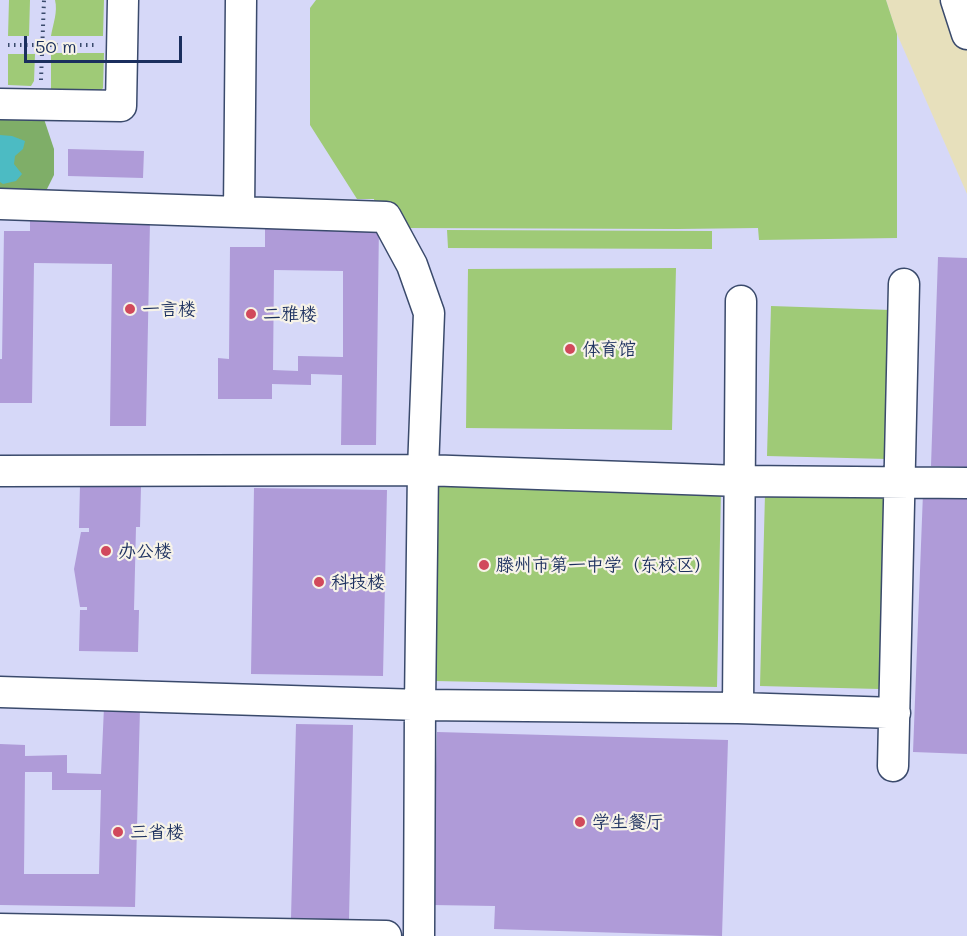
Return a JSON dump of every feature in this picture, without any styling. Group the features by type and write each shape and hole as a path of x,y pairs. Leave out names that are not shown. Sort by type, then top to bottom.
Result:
{"street":[{"path":"0,104 121,106 123,0"},
{"path":"239,212 241,0"},
{"path":"956,0 967,34"},
{"path":"0,204 386,217 412,265 429,313 423,470 419,936"},
{"path":"893,766 903,284"},
{"path":"738,708 741,301"},
{"path":"0,471 423,470 740,481 967,483"},
{"path":"0,692 420,705 895,712"},
{"path":"0,929 386,936"}],"path":[{"path":"40,105 44,0"},
{"path":"8,45 123,45"}],"shaded area":[{"name":"滕州市第一中学（东校区）","path":"0,0 886,0 897,34 967,194 967,936 0,936"}],"green space":[{"path":"9,0 30,0 29,36 8,36"},
{"path":"55,0 104,0 103,36 51,36 56,14"},
{"path":"316,0 886,0 897,34 897,238 759,240 758,228 407,228 399,209 375,208 374,199 357,199 310,125 310,8"},
{"path":"51,53 104,53 103,88 98,94 51,94"},
{"path":"8,54 35,54 34,81 31,86 8,85"},
{"path":"0,112 42,113 54,149 54,175 45,193 0,192"},
{"path":"447,230 712,231 712,249 448,248"},
{"name":"体育馆","path":"676,268 672,430 466,428 468,269"},
{"path":"771,306 891,310 887,459 767,456"},
{"path":"438,484 721,490 717,687 435,681"},
{"path":"765,494 884,497 879,689 760,686"}],"water":[{"path":"0,135 12,136 25,141 23,149 15,156 14,164 22,174 16,181 3,184 0,182"}],"building":[{"path":"68,149 144,151 143,178 68,176"},
{"name":"一言楼","path":"30,218 150,221 146,426 110,426 112,264 34,263 32,403 0,403 4,231 30,231"},
{"name":"二雅楼","path":"265,224 379,225 376,445 341,445 342,375 311,374 311,385 272,384 272,399 218,399 218,358 229,359 230,247 265,247","holes":["274,270 343,271 343,357 298,356 298,371 273,370"]},
{"path":"938,257 967,258 967,467 931,466"},
{"name":"办公楼","path":"80,485 141,487 140,527 136,527 134,610 139,610 138,652 79,651 80,610 87,610 87,607 80,607 74,569 81,532 89,532 89,528 79,528"},
{"name":"科技楼","path":"254,488 387,490 383,676 251,674"},
{"path":"923,493 967,494 967,754 913,752"},
{"name":"三省楼","path":"104,707 140,708 135,907 0,905 0,744 25,745 25,756 67,755 67,773 101,774","holes":["25,772 52,772 52,790 101,790 99,874 24,874"]},
{"path":"296,724 353,725 349,920 291,918"},
{"name":"学生餐厅","path":"437,732 728,740 722,936 494,929 495,906 432,905"}],"place":[{"name":"一言楼","path":"130,309"},
{"name":"二雅楼","path":"251,314"},
{"name":"体育馆","path":"570,349"},
{"name":"办公楼","path":"106,551"},
{"name":"滕州市第一中学（东校区）","path":"484,565"},
{"name":"科技楼","path":"319,582"},
{"name":"学生餐厅","path":"580,822"},
{"name":"三省楼","path":"118,832"}]}
